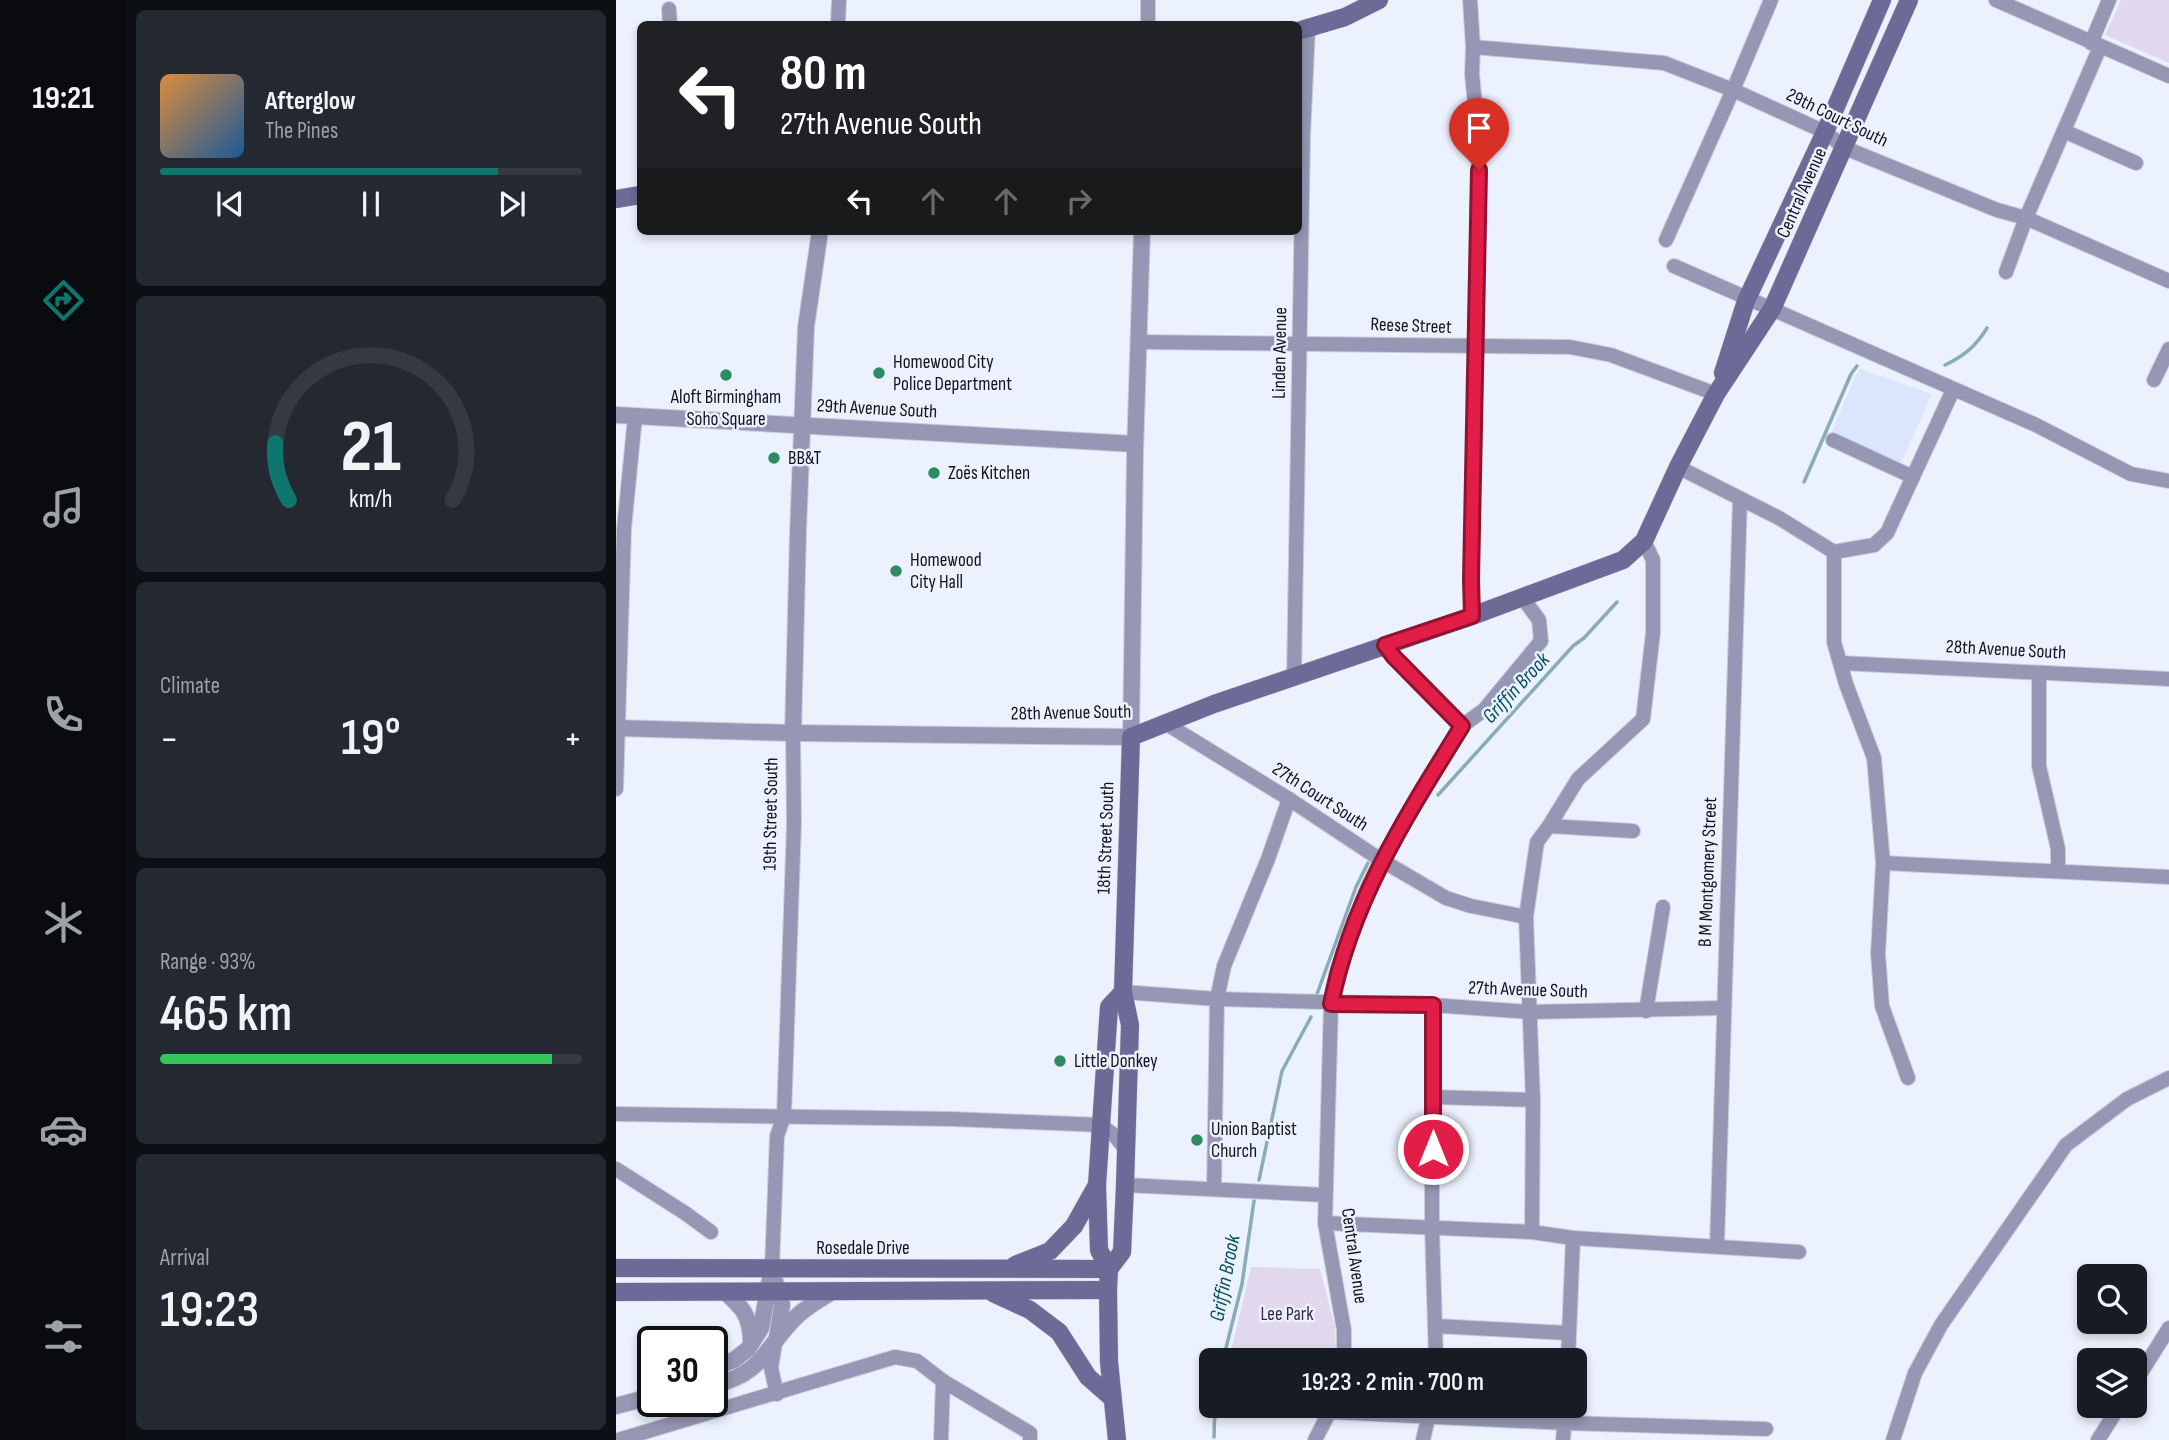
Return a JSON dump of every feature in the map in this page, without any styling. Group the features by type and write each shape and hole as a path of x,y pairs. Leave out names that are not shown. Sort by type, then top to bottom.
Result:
{"main road":[{"path":"1303,30 1345,17 1379,0"},
{"name":"Central Avenue","path":"1716,394 1747,298 1825,132 1882,0"},
{"name":"Central Avenue","path":"1623,560 1644,541 1716,394 1772,309 1909,0"},
{"path":"616,200 637,196"},
{"name":"28th Avenue South","path":"1130,737 1214,704 1472,616 1623,560"},
{"name":"18th Street South","path":"1117,1440 1112,1398 1108,1290 1109,1269 1122,1252 1125,1185 1130,1025 1123,992 1130,737"},
{"path":"1109,1269 1099,1250 1097,1185 1109,1007 1123,992"},
{"path":"1007,1268 1050,1251 1074,1226 1097,1185"},
{"name":"Rosedale Drive","path":"616,1268 1109,1269"},
{"path":"987,1290 1030,1310 1059,1332 1088,1377 1112,1398"},
{"path":"616,1292 1108,1290"}],"street":[{"path":"838,21 839,0"},
{"path":"1147,0 1148,21"},
{"path":"1470,0 1472,74 1479,145 1472,616"},
{"path":"1666,240 1734,90 1771,0"},
{"path":"1996,0 2169,76"},
{"path":"2006,272 2064,131 2096,45 2109,0"},
{"path":"670,9 670,21"},
{"name":"Linden Avenue","path":"1302,188 1303,30"},
{"name":"29th Court South","path":"1473,47 1664,62 1734,90 1825,132 1845,148 1997,210 2026,218 2169,281"},
{"path":"2064,131 2136,163"},
{"name":"19th Street South","path":"772,1268 777,1136 784,1116 794,823 793,733 798,532 806,327 819,235"},
{"name":"18th Street South","path":"1130,737 1142,235"},
{"name":"Linden Avenue","path":"1294,678 1301,235"},
{"path":"1674,266 2036,425 2131,474 2169,481"},
{"name":"Reese Street","path":"1139,342 1475,348 1570,347 1611,355 1716,394"},
{"path":"2154,380 2169,349"},
{"path":"1678,467 1779,518 1834,552 1874,545 1886,533 1953,390"},
{"name":"29th Avenue South","path":"616,415 1135,444"},
{"path":"616,789 624,529 635,417"},
{"path":"1833,440 1913,477"},
{"name":"B M Montgomery Street","path":"1717,1246 1722,1009 1740,499"},
{"path":"1532,1232 1533,1101 1527,917 1537,842 1578,779 1643,719 1653,633 1653,560 1644,541"},
{"path":"1834,552 1834,642 1874,758 1883,863 1878,954 1882,1006 1908,1078"},
{"name":"Central Avenue","path":"1344,1348 1344,1329 1325,1223 1331,1004 1337,971 1366,891 1381,860 1462,726 1484,710 1541,641 1539,620 1522,597"},
{"path":"1385,645 1462,726"},
{"name":"28th Avenue South","path":"1841,663 2169,680"},
{"path":"2039,673 2039,766 2058,849 2058,871"},
{"name":"27th Court South","path":"1165,723 1289,799 1381,860 1446,898 1527,917"},
{"name":"28th Avenue South","path":"617,728 1130,737"},
{"path":"1214,1189 1217,999 1224,966 1268,859 1289,799"},
{"path":"1549,826 1633,831"},
{"path":"1883,863 2169,877"},
{"path":"1646,1010 1664,907"},
{"name":"27th Avenue South","path":"1123,992 1217,999 1433,1005 1530,1012 1722,1009"},
{"path":"1433,1005 1432,1228 1436,1348"},
{"path":"1893,1440 1915,1373 1941,1325 2066,1145 2127,1099 2169,1077"},
{"path":"1433,1097 1533,1101"},
{"path":"616,1114 952,1119 1101,1125 1114,1135 1126,1151"},
{"path":"616,1169 711,1232"},
{"path":"1125,1185 1325,1195"},
{"path":"1325,1223 1532,1232 1573,1238 1799,1252"},
{"path":"1568,1348 1573,1238"},
{"path":"728,1362 748,1349 751,1340 761,1328 772,1291 772,1268"},
{"path":"724,1291 742,1307 750,1323 751,1340"},
{"path":"772,1291 782,1305 771,1368 777,1394"},
{"path":"728,1381 751,1370 797,1316 833,1291"},
{"path":"1435,1326 1569,1333"},
{"path":"2147,1363 2169,1328"},
{"path":"618,1440 895,1357 917,1361 1030,1437"},
{"path":"941,1440 943,1381"},
{"path":"616,1406 637,1399"},
{"path":"1315,1440 1327,1418"},
{"path":"1423,1440 1428,1418"},
{"path":"1509,1418 1566,1423 1766,1429"},
{"path":"1563,1440 1566,1418"},
{"path":"2098,1440 2112,1418"}],"shaded area":[{"path":"1860,369 1932,394 1900,465 1831,434"}],"green space":[{"path":"2121,0 2169,0 2169,63 2105,35"},
{"name":"Lee Park","path":"1251,1267 1320,1269 1335,1327 1336,1348 1232,1348"}],"waterway":[{"name":"Griffin Brook","path":"1945,365 1969,350 1987,328"},
{"name":"Griffin Brook","path":"1804,482 1851,374 1857,366"},
{"name":"Griffin Brook","path":"1438,795 1573,646 1584,638 1617,602"},
{"name":"Griffin Brook","path":"1317,994 1356,887 1368,863"},
{"name":"Griffin Brook","path":"1259,1180 1282,1071 1311,1017"},
{"name":"Griffin Brook","path":"1226,1348 1242,1284 1254,1201"},
{"name":"Griffin Brook","path":"1214,1437 1215,1418"}],"place":[{"name":"Homewood City Police Department","path":"879,373"},
{"name":"Aloft Birmingham Soho Square","path":"726,375"},
{"name":"BB&T","path":"774,458"},
{"name":"Zoës Kitchen","path":"934,473"},
{"name":"Homewood City Hall","path":"896,571"},
{"name":"Little Donkey","path":"1060,1061"},
{"name":"Union Baptist Church","path":"1197,1140"}],"route":[{"path":"1433,1149 1433,1005 1331,1004 1337,971 1366,891 1381,860 1462,726 1385,645 1472,616 1479,170"}]}
